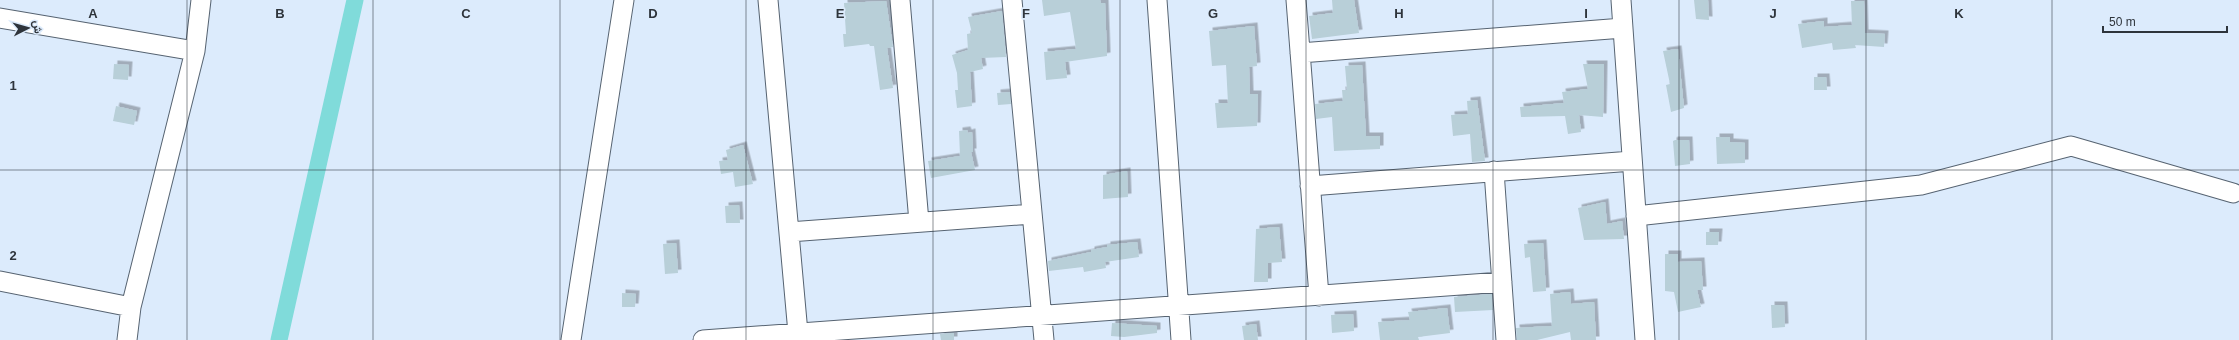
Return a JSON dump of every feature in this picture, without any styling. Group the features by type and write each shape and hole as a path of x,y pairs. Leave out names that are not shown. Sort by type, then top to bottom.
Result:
{"street":[{"path":"126,340 130,307 195,51 201,0"},
{"path":"571,340 624,0"},
{"path":"768,0 798,333"},
{"path":"900,0 919,222"},
{"path":"1012,0 1044,340"},
{"path":"1157,0 1181,340"},
{"path":"1296,0 1319,296"},
{"path":"1621,0 1645,340"},
{"path":"0,18 195,51"},
{"path":"1300,53 1623,28"},
{"path":"1636,216 1921,185 2071,146 2234,192"},
{"path":"1310,186 1632,161"},
{"path":"1494,171 1506,340"},
{"path":"789,232 1032,214"},
{"path":"0,281 130,307"},
{"path":"703,340 1502,282"}],"building":[{"path":"1042,0 1100,0 1101,3 1105,3 1107,56 1065,62 1067,78 1046,80 1044,52 1076,49 1070,12 1044,16"},
{"path":"1332,0 1354,0 1359,33 1312,39 1309,16 1333,13"},
{"path":"1694,0 1708,0 1709,20 1696,19"},
{"path":"886,1 893,47 887,48 893,88 880,90 874,46 870,46 869,44 844,47 843,34 846,34 844,3"},
{"path":"1851,1 1864,1 1865,33 1885,34 1884,47 1855,45 1856,48 1833,50 1832,43 1802,48 1798,24 1824,21 1824,27 1852,25"},
{"path":"1002,11 1006,57 981,58 983,69 970,72 972,106 957,108 955,90 958,90 957,73 952,55 968,50 967,34 972,33 968,17"},
{"path":"1254,26 1257,66 1249,67 1250,94 1258,94 1257,126 1217,128 1215,103 1228,103 1226,65 1212,66 1209,31"},
{"path":"1678,49 1684,108 1671,112 1666,85 1670,84 1663,51"},
{"path":"114,64 129,65 128,80 113,79"},
{"path":"1583,64 1604,64 1603,117 1579,115 1581,132 1568,134 1565,116 1521,117 1520,107 1564,103 1562,92 1588,89"},
{"path":"1362,65 1366,136 1380,136 1380,149 1334,151 1332,117 1316,119 1315,104 1343,101 1342,90 1347,90 1345,66"},
{"path":"1814,77 1826,77 1827,90 1814,90"},
{"path":"1010,92 1011,104 998,105 997,93"},
{"path":"1477,100 1485,161 1472,162 1470,134 1453,136 1451,115 1468,114 1467,101"},
{"path":"116,106 137,111 134,125 113,121"},
{"path":"967,130 968,133 972,132 973,152 971,152 975,170 931,178 928,161 960,156 959,131"},
{"path":"1716,137 1730,137 1730,142 1745,143 1745,163 1717,164"},
{"path":"1689,140 1690,164 1675,166 1673,141"},
{"path":"743,145 753,184 735,187 733,172 721,174 719,161 728,160 726,150"},
{"path":"1127,171 1128,197 1103,199 1103,175"},
{"path":"1605,202 1607,224 1622,221 1624,239 1584,240 1578,208"},
{"path":"739,205 740,223 726,223 725,206"},
{"path":"1279,227 1282,262 1268,263 1268,282 1254,282 1256,229"},
{"path":"1706,232 1719,232 1718,245 1706,245"},
{"path":"1137,242 1139,257 1105,262 1106,268 1084,272 1083,267 1049,271 1048,261 1091,252 1091,250 1107,247 1107,245"},
{"path":"676,243 678,273 665,274 663,244"},
{"path":"1543,243 1546,291 1533,292 1530,257 1525,258 1524,244"},
{"path":"1665,254 1678,254 1678,262 1701,261 1703,290 1697,290 1701,307 1678,312 1674,292 1665,291"},
{"path":"1570,292 1571,304 1594,302 1596,340 1571,340 1570,332 1537,340 1517,340 1516,328 1552,326 1550,294"},
{"path":"622,293 636,294 635,307 622,307"},
{"path":"1492,294 1493,310 1455,312 1454,297"},
{"path":"1771,305 1784,305 1785,327 1772,328"},
{"path":"1447,308 1450,333 1418,337 1419,340 1380,340 1378,322 1410,320 1408,312"},
{"path":"1353,314 1354,331 1332,333 1331,315"},
{"path":"1112,323 1157,326 1157,333 1124,337 1111,336"},
{"path":"1256,324 1258,340 1244,340 1242,326"},
{"path":"954,333 954,340 941,340 940,334"}],"waterway":[{"path":"279,340 355,0"}]}
